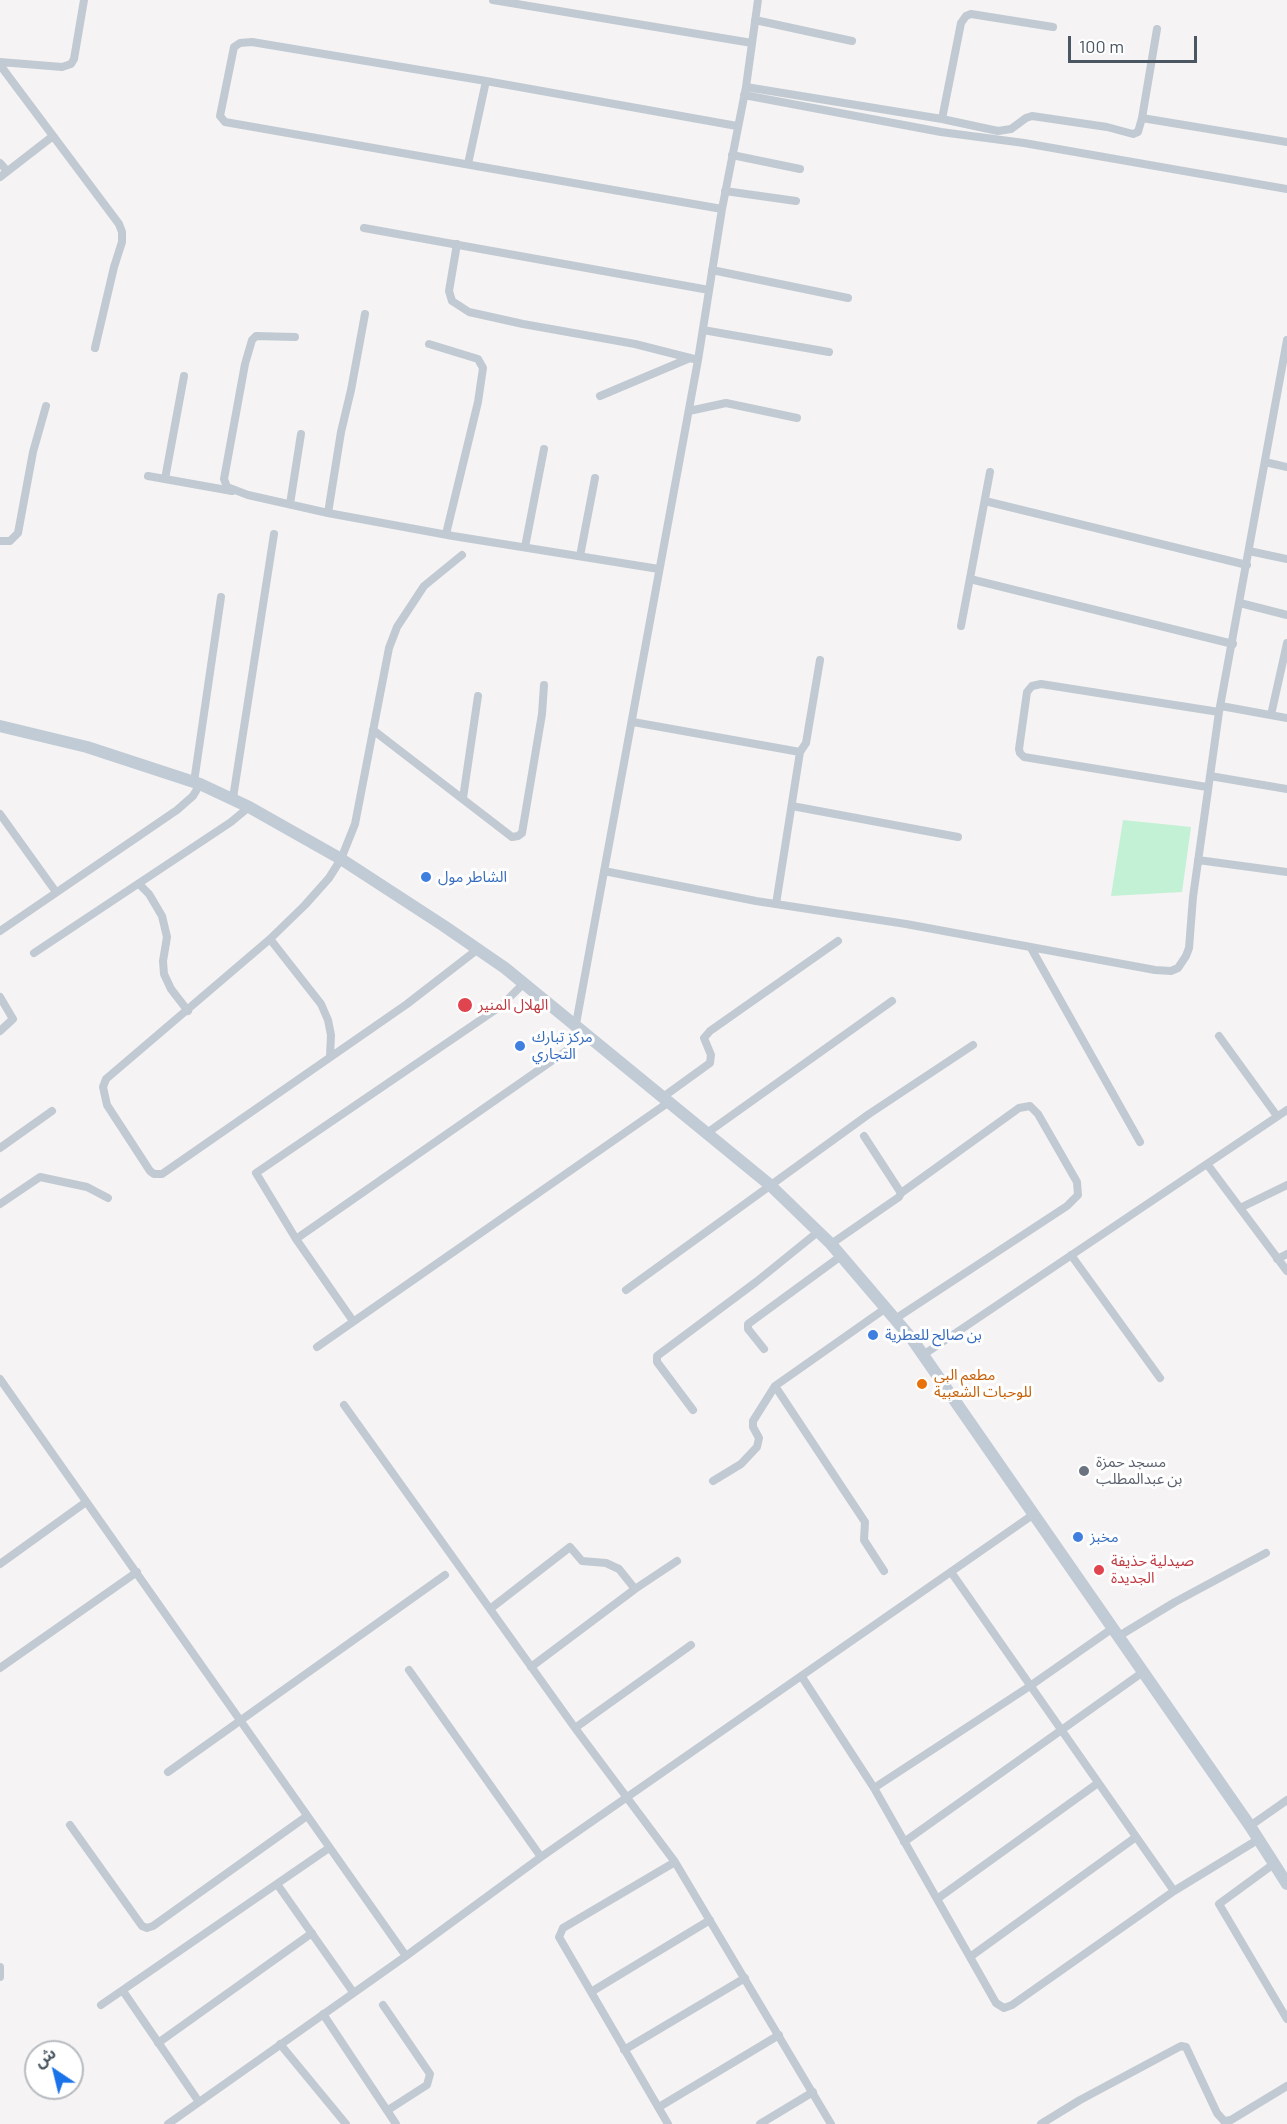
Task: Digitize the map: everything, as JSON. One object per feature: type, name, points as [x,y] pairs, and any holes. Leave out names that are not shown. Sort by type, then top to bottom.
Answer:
[{"type":"main road","points":[[0,726],[87,747],[197,783],[233,798],[341,860],[478,949],[524,983],[770,1185],[831,1244],[923,1355],[1260,1839],[1287,1884]]},
{"type":"street","points":[[0,63],[62,67],[71,64],[74,59],[84,0]]},
{"type":"street","points":[[493,0],[752,44]]},
{"type":"street","points":[[576,1024],[689,411],[694,359],[703,330],[725,191],[745,91],[758,0]]},
{"type":"street","points":[[942,119],[961,23],[966,16],[970,14],[1053,27]]},
{"type":"street","points":[[756,20],[852,41]]},
{"type":"street","points":[[745,91],[942,119],[998,131],[1008,130],[1032,116],[1133,134],[1138,132],[1142,118],[1157,29]]},
{"type":"street","points":[[722,209],[225,122],[220,116],[234,47],[240,43],[252,42],[737,126]]},
{"type":"street","points":[[0,63],[119,224],[122,232],[122,242],[95,348]]},
{"type":"street","points":[[468,164],[486,81]]},
{"type":"street","points":[[745,91],[941,132],[1024,143],[1287,189]]},
{"type":"street","points":[[1142,118],[1287,142]]},
{"type":"street","points":[[0,163],[4,174],[53,136]]},
{"type":"street","points":[[732,155],[800,169]]},
{"type":"street","points":[[725,191],[796,201]]},
{"type":"street","points":[[364,228],[709,290]]},
{"type":"street","points":[[457,244],[449,291],[452,301],[469,312],[635,344],[694,359]]},
{"type":"street","points":[[712,270],[848,298]]},
{"type":"street","points":[[328,513],[341,432],[365,314]]},
{"type":"street","points":[[703,330],[829,352]]},
{"type":"street","points":[[235,491],[227,487],[224,479],[248,349],[256,336],[295,337]]},
{"type":"street","points":[[604,871],[777,904],[906,924],[1155,970],[1171,971],[1178,968],[1189,948],[1207,787],[1287,340]]},
{"type":"street","points":[[429,344],[478,359],[483,368],[478,402],[446,534]]},
{"type":"street","points":[[600,396],[694,359]]},
{"type":"street","points":[[165,479],[184,376]]},
{"type":"street","points":[[689,411],[726,403],[796,418]]},
{"type":"street","points":[[0,541],[10,541],[18,533],[33,452],[46,406]]},
{"type":"street","points":[[290,504],[301,434]]},
{"type":"street","points":[[525,547],[544,449]]},
{"type":"street","points":[[1265,462],[1287,467]]},
{"type":"street","points":[[961,626],[990,472]]},
{"type":"street","points":[[148,476],[235,491],[328,513],[659,569]]},
{"type":"street","points":[[580,556],[595,478]]},
{"type":"street","points":[[985,501],[1247,565]]},
{"type":"street","points":[[233,798],[274,534]]},
{"type":"street","points":[[1250,551],[1287,559]]},
{"type":"street","points":[[462,555],[424,586],[398,627],[390,648],[355,824],[341,860],[329,878],[305,905],[270,939],[106,1079],[103,1087],[104,1098],[110,1113],[154,1174],[158,1175],[170,1170],[407,1004],[478,949]]},
{"type":"street","points":[[970,579],[1233,644]]},
{"type":"street","points":[[0,931],[177,810],[193,796],[197,783],[221,597]]},
{"type":"street","points":[[1240,603],[1287,615]]},
{"type":"street","points":[[1272,715],[1287,643]]},
{"type":"street","points":[[777,904],[800,752],[806,743],[820,660]]},
{"type":"street","points":[[1207,787],[1024,757],[1019,749],[1027,692],[1032,686],[1041,684],[1287,718]]},
{"type":"street","points":[[374,730],[513,837],[520,835],[542,714],[544,685]]},
{"type":"street","points":[[463,798],[478,696]]},
{"type":"street","points":[[633,722],[800,752]]},
{"type":"street","points":[[1210,776],[1287,789]]},
{"type":"street","points":[[792,806],[958,837]]},
{"type":"street","points":[[34,953],[231,822],[249,807]]},
{"type":"street","points":[[0,814],[56,892]]},
{"type":"street","points":[[1198,860],[1287,872]]},
{"type":"street","points":[[139,884],[156,903],[164,921],[167,937],[163,968],[171,989],[188,1011]]},
{"type":"street","points":[[270,939],[321,1004],[331,1035],[330,1056]]},
{"type":"street","points":[[317,1347],[666,1100],[710,1063],[712,1057],[705,1040],[706,1034],[838,941]]},
{"type":"street","points":[[1031,948],[1140,1142]]},
{"type":"street","points":[[354,1321],[296,1239],[256,1173],[501,1006],[524,983]]},
{"type":"street","points":[[0,997],[13,1019],[0,1031]]},
{"type":"street","points":[[707,1133],[892,1001]]},
{"type":"street","points":[[296,1239],[589,1035]]},
{"type":"street","points":[[1218,1036],[1278,1116]]},
{"type":"street","points":[[626,1290],[869,1114],[973,1045]]},
{"type":"street","points":[[831,1244],[1019,1108],[1030,1106],[1038,1114],[1077,1182],[1078,1195],[1067,1206],[895,1319]]},
{"type":"street","points":[[923,1355],[1287,1110]]},
{"type":"street","points":[[0,1148],[52,1111]]},
{"type":"street","points":[[864,1136],[901,1193]]},
{"type":"street","points":[[1207,1164],[1287,1271]]},
{"type":"street","points":[[0,1203],[40,1177],[87,1187],[108,1198]]},
{"type":"street","points":[[1240,1208],[1287,1185]]},
{"type":"street","points":[[693,1410],[657,1362],[657,1356],[756,1282],[819,1231]]},
{"type":"street","points":[[1277,1258],[1287,1254]]},
{"type":"street","points":[[1071,1255],[1160,1378]]},
{"type":"street","points":[[765,1349],[748,1329],[748,1324],[841,1256]]},
{"type":"street","points":[[713,1481],[741,1464],[757,1447],[759,1438],[753,1427],[753,1421],[775,1386],[886,1308]]},
{"type":"street","points":[[0,1379],[406,1956]]},
{"type":"street","points":[[775,1386],[865,1522],[864,1540],[884,1571]]},
{"type":"street","points":[[344,1405],[575,1728],[675,1862],[831,2124]]},
{"type":"street","points":[[0,1564],[86,1502]]},
{"type":"street","points":[[168,2124],[406,1956],[541,1857],[1034,1514]]},
{"type":"street","points":[[490,1609],[570,1547],[582,1560],[606,1563],[619,1569],[635,1589]]},
{"type":"street","points":[[874,1788],[1116,1632],[1266,1552]]},
{"type":"street","points":[[531,1667],[635,1589],[677,1561]]},
{"type":"street","points":[[0,1668],[137,1572]]},
{"type":"street","points":[[951,1572],[1174,1891]]},
{"type":"street","points":[[168,1772],[446,1575]]},
{"type":"street","points":[[575,1728],[691,1645]]},
{"type":"street","points":[[410,1670],[541,1857]]},
{"type":"street","points":[[904,1842],[1062,1732],[1143,1672]]},
{"type":"street","points":[[802,1677],[874,1788],[996,2003],[1004,2008],[1012,2005],[1174,1891],[1260,1839]]},
{"type":"street","points":[[937,1899],[1098,1783]]},
{"type":"street","points":[[1250,1826],[1287,1800]]},
{"type":"street","points":[[70,1825],[142,1926],[147,1928],[307,1816]]},
{"type":"street","points":[[970,1957],[1136,1837]]},
{"type":"street","points":[[101,2005],[329,1848]]},
{"type":"street","points":[[668,2124],[560,1941],[560,1932],[563,1928],[675,1862]]},
{"type":"street","points":[[1275,1863],[1219,1904],[1287,2019]]},
{"type":"street","points":[[277,1884],[353,1992]]},
{"type":"street","points":[[591,1992],[710,1920]]},
{"type":"street","points":[[158,2043],[312,1933]]},
{"type":"street","points":[[0,1966],[0,1977]]},
{"type":"street","points":[[624,2050],[744,1978]]},
{"type":"street","points":[[123,1991],[199,2102]]},
{"type":"street","points":[[383,2005],[429,2074],[427,2085],[387,2110]]},
{"type":"street","points":[[322,2014],[396,2124]]},
{"type":"street","points":[[659,2107],[779,2035]]},
{"type":"street","points":[[280,2044],[346,2124]]},
{"type":"street","points":[[1041,2124],[1080,2100],[1181,2046],[1186,2047],[1217,2113],[1224,2121],[1231,2120],[1287,2086]]},
{"type":"street","points":[[760,2124],[813,2092]]},
{"type":"green space","points":[[1123,820],[1191,827],[1182,892],[1111,896]]},
{"type":"place","name":"الشاطر مول","points":[[426,877]]},
{"type":"place","name":"الهلال المنير","points":[[465,1005]]},
{"type":"place","name":"مركز تبارك التجاري","points":[[520,1046]]},
{"type":"place","name":"بن صالح للعطرية","points":[[873,1335]]},
{"type":"place","name":"مطعم البي للوحبات الشعبية","points":[[922,1384]]},
{"type":"place","name":"مسجد حمزة بن عبدالمطلب","points":[[1084,1471]]},
{"type":"place","name":"مخبز","points":[[1078,1537]]},
{"type":"place","name":"صيدلية حذيفة الجديدة","points":[[1099,1570]]}]
